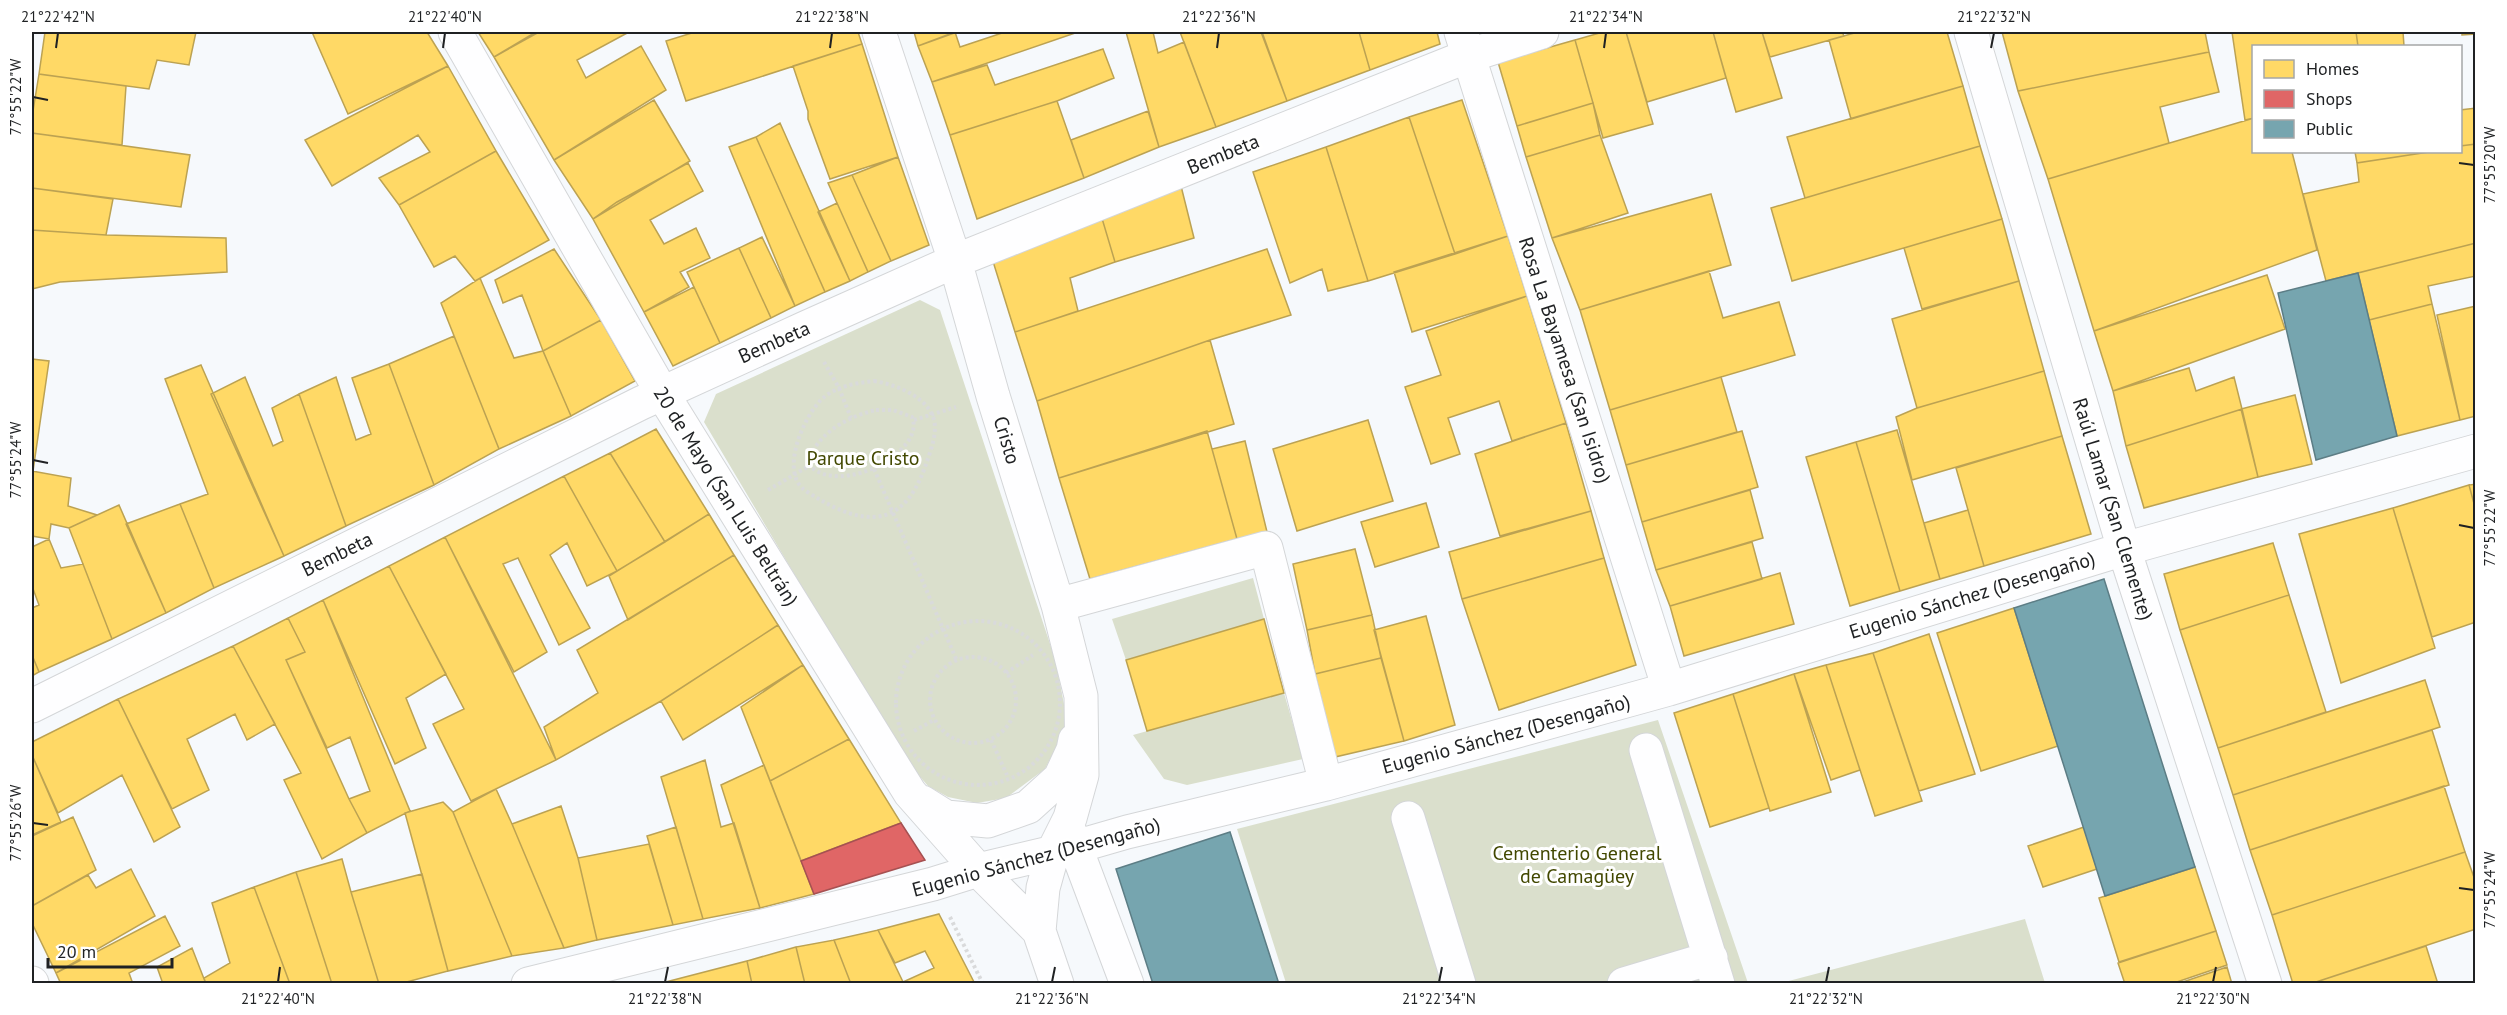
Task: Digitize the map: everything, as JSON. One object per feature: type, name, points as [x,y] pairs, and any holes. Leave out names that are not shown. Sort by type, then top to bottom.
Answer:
[{"type":"street","name":"20 de Mayo (San Luis Beltrán)","points":[[455,32],[662,393],[910,793],[978,870],[1039,931]]},
{"type":"street","name":"Cristo","points":[[879,32],[955,261],[993,396],[1058,605],[1081,696],[1082,775],[1065,842]]},
{"type":"street","name":"Bembeta","points":[[32,706],[662,393],[955,261],[1464,44],[1542,32]]},
{"type":"street","name":"Raúl Lamar (San Clemente)","points":[[1971,32],[2124,549],[2265,984]]},
{"type":"street","name":"Rosa La Bayamesa (San Isidro)","points":[[1464,44],[1669,689]]},
{"type":"street","name":"Eugenio Sánchez (Desengaño)","points":[[528,984],[933,884],[1065,842],[1127,832],[1326,784],[1669,689],[2124,549],[2475,451]]},
{"type":"street","points":[[1058,605],[1266,548],[1326,784]]},
{"type":"street","points":[[910,793],[946,817],[988,821],[1028,807],[1060,778],[1073,750],[1081,696]]},
{"type":"street","points":[[1624,984],[1714,971],[1646,750]]},
{"type":"street","points":[[1408,818],[1459,984]]},
{"type":"street","name":"20 de Mayo (San Luis Beltrán)","points":[[1057,984],[1039,931],[1043,888],[1065,842]]},
{"type":"street","points":[[1065,842],[1127,984]]},
{"type":"path","points":[[805,328],[839,388],[851,418]]},
{"type":"path","points":[[874,381],[887,383],[906,391],[926,405],[933,418],[933,441],[921,477],[906,504],[892,512],[874,517],[848,513],[802,489],[795,473],[794,458],[797,441],[803,427],[823,398],[839,388],[874,381]]},
{"type":"path","points":[[876,410],[893,410],[905,413],[915,423],[906,444],[894,456],[874,469],[856,475],[838,477],[821,473],[809,465],[807,463],[809,456],[829,430],[851,418],[876,410]]},
{"type":"path","points":[[734,510],[809,465]]},
{"type":"path","points":[[874,469],[957,661]]},
{"type":"path","points":[[969,620],[996,621],[1021,631],[1042,649],[1055,673],[1061,700],[1057,727],[1045,751],[1024,772],[999,783],[972,786],[946,779],[923,765],[903,737],[897,718],[896,691],[904,665],[920,643],[942,627],[969,620]]},
{"type":"path","points":[[1006,672],[1042,649]]},
{"type":"path","points":[[977,657],[991,660],[1006,672],[1016,694],[1016,708],[1011,722],[1002,733],[991,740],[977,744],[964,743],[951,738],[940,729],[934,720],[930,703],[932,688],[938,675],[948,664],[977,657]]},
{"type":"path","points":[[903,737],[934,720]]},
{"type":"path","points":[[991,740],[1009,779]]},
{"type":"path","points":[[933,884],[983,984]]},
{"type":"green space","name":"Parque Cristo","points":[[920,300],[940,310],[1055,659],[1068,724],[1045,769],[1006,798],[977,803],[948,797],[928,786],[903,757],[704,422],[716,394]]},
{"type":"green space","points":[[1253,578],[1264,619],[1126,660],[1112,619]]},
{"type":"green space","points":[[1284,693],[1303,759],[1187,785],[1164,779],[1133,735]]},
{"type":"green space","name":"Cementerio General de Camagüey","points":[[1658,720],[1748,983],[1286,983],[1237,829]]},
{"type":"green space","points":[[2025,919],[2045,983],[1781,983]]},
{"type":"building: Homes","points":[[45,32],[196,32],[189,65],[157,60],[149,89],[39,74]]},
{"type":"building: Homes","points":[[312,32],[427,32],[448,66],[348,114]]},
{"type":"building: Homes","points":[[478,32],[536,32],[494,57]]},
{"type":"building: Homes","points":[[539,32],[629,32],[577,60],[586,78],[641,46],[666,90],[554,160],[494,57]]},
{"type":"building: Homes","points":[[695,32],[858,32],[862,44],[686,101],[666,41]]},
{"type":"building: Homes","points":[[914,32],[957,32],[918,46]]},
{"type":"building: Homes","points":[[955,32],[960,47],[1005,32],[1078,32],[932,82],[918,46]]},
{"type":"building: Homes","points":[[1126,32],[1153,32],[1158,53],[1184,42],[1216,127],[1159,147]]},
{"type":"building: Homes","points":[[1180,32],[1261,32],[1287,101],[1216,127]]},
{"type":"building: Homes","points":[[1262,32],[1359,32],[1370,70],[1287,101]]},
{"type":"building: Homes","points":[[1359,32],[1437,32],[1440,44],[1370,70]]},
{"type":"building: Homes","points":[[1603,32],[1626,32],[1653,124],[1603,138],[1575,40]]},
{"type":"building: Homes","points":[[1626,32],[1713,32],[1726,78],[1647,102]]},
{"type":"building: Homes","points":[[1713,32],[1762,32],[1782,98],[1736,112]]},
{"type":"building: Homes","points":[[1762,32],[1842,32],[1844,36],[1770,57]]},
{"type":"building: Homes","points":[[1858,32],[1947,32],[1963,86],[1851,119],[1829,40]]},
{"type":"building: Homes","points":[[2002,32],[2205,32],[2209,52],[2018,91]]},
{"type":"building: Homes","points":[[2232,32],[2356,32],[2358,45],[2252,45],[2252,118],[2245,120]]},
{"type":"building: Homes","points":[[2356,32],[2403,32],[2404,45],[2358,45]]},
{"type":"building: Homes","points":[[2462,32],[2476,32],[2476,34],[2462,35]]},
{"type":"building: Homes","points":[[1575,40],[1593,103],[1517,126],[1498,62]]},
{"type":"building: Homes","points":[[862,44],[898,157],[830,179],[808,119],[808,111],[793,66]]},
{"type":"building: Homes","points":[[1103,49],[1114,78],[1057,101],[950,135],[932,82],[987,65],[995,85]]},
{"type":"building: Homes","points":[[2209,52],[2219,92],[2160,107],[2169,143],[2048,179],[2018,91]]},
{"type":"building: Homes","points":[[448,66],[496,151],[399,205],[379,178],[430,152],[418,135],[332,186],[305,140]]},
{"type":"building: Homes","points":[[39,74],[126,86],[122,145],[32,133],[32,117]]},
{"type":"building: Homes","points":[[1963,86],[1980,146],[1805,198],[1787,137]]},
{"type":"building: Homes","points":[[654,100],[690,161],[593,219],[554,160]]},
{"type":"building: Homes","points":[[1462,100],[1508,236],[1455,254],[1409,117]]},
{"type":"building: Homes","points":[[1057,101],[1084,178],[977,219],[950,135]]},
{"type":"building: Homes","points":[[1593,103],[1600,135],[1526,157],[1517,126]]},
{"type":"building: Homes","points":[[2476,108],[2476,144],[2462,146],[2462,110]]},
{"type":"building: Homes","points":[[1148,111],[1159,147],[1084,178],[1071,140]]},
{"type":"building: Homes","points":[[1409,117],[1455,254],[1368,281],[1326,147]]},
{"type":"building: Homes","points":[[2252,119],[2252,153],[2292,153],[2317,250],[2094,331],[2048,179]]},
{"type":"building: Homes","points":[[780,123],[850,281],[825,292],[756,137]]},
{"type":"building: Homes","points":[[32,133],[190,155],[181,207],[32,188]]},
{"type":"building: Homes","points":[[1600,135],[1628,213],[1552,238],[1526,157]]},
{"type":"building: Homes","points":[[756,137],[825,292],[795,306],[729,147]]},
{"type":"building: Homes","points":[[2476,144],[2476,243],[2326,281],[2303,194],[2359,182],[2357,163],[2422,153],[2462,153],[2462,146]]},
{"type":"building: Homes","points":[[1980,146],[2002,219],[1792,281],[1771,208]]},
{"type":"building: Homes","points":[[1326,147],[1368,281],[1328,291],[1322,269],[1290,283],[1253,172]]},
{"type":"building: Homes","points":[[496,151],[549,240],[475,281],[455,256],[434,267],[399,205]]},
{"type":"building: Homes","points":[[2355,153],[2422,153],[2357,163]]},
{"type":"building: Homes","points":[[898,157],[929,245],[891,261],[852,175]]},
{"type":"building: Homes","points":[[688,163],[703,191],[650,220],[664,244],[696,228],[710,258],[680,272],[689,287],[644,312],[593,219],[617,202]]},
{"type":"building: Homes","points":[[852,175],[891,261],[868,272],[828,183]]},
{"type":"building: Homes","points":[[1181,186],[1194,238],[1115,262],[1101,215]]},
{"type":"building: Homes","points":[[32,188],[113,199],[106,235],[32,230]]},
{"type":"building: Homes","points":[[1711,194],[1731,265],[1580,310],[1552,238]]},
{"type":"building: Homes","points":[[837,203],[868,272],[850,281],[818,212]]},
{"type":"building: Homes","points":[[1101,215],[1115,262],[1070,278],[1078,311],[1015,332],[991,255]]},
{"type":"building: Homes","points":[[2002,219],[2019,281],[1922,309],[1904,248]]},
{"type":"building: Homes","points":[[32,230],[106,235],[226,238],[227,272],[60,282],[32,289]]},
{"type":"building: Homes","points":[[1508,236],[1527,296],[1412,332],[1394,272]]},
{"type":"building: Homes","points":[[762,237],[795,306],[771,318],[739,248]]},
{"type":"building: Homes","points":[[2476,243],[2476,276],[2428,286],[2432,304],[2369,320],[2358,273]]},
{"type":"building: Homes","points":[[739,248],[771,318],[720,343],[687,272]]},
{"type":"building: Homes","points":[[554,249],[601,320],[543,351],[522,295],[503,303],[495,280]]},
{"type":"building: Homes","points":[[1267,249],[1291,315],[1210,340],[1037,401],[1015,332]]},
{"type":"building: Homes","points":[[1709,271],[1723,318],[1779,302],[1795,355],[1610,410],[1580,310]]},
{"type":"building: Homes","points":[[2267,275],[2285,329],[2113,391],[2094,331]]},
{"type":"building: Homes","points":[[480,278],[514,358],[543,351],[571,416],[499,449],[441,303]]},
{"type":"building: Homes","points":[[2019,281],[2044,371],[1917,408],[1892,319]]},
{"type":"building: Homes","points":[[694,287],[720,343],[673,366],[644,312]]},
{"type":"building: Homes","points":[[1527,296],[1566,423],[1512,441],[1499,401],[1448,418],[1460,454],[1431,464],[1405,387],[1441,375],[1426,331]]},
{"type":"building: Homes","points":[[2432,304],[2460,420],[2397,436],[2369,320]]},
{"type":"building: Homes","points":[[2476,306],[2476,416],[2460,420],[2437,315]]},
{"type":"building: Homes","points":[[601,320],[635,381],[571,416],[543,351]]},
{"type":"building: Homes","points":[[454,336],[499,449],[434,485],[389,364]]},
{"type":"building: Homes","points":[[1210,340],[1234,424],[1059,478],[1037,401]]},
{"type":"building: Homes","points":[[32,359],[49,361],[33,471],[32,471]]},
{"type":"building: Homes","points":[[389,364],[434,485],[346,526],[299,394],[336,377],[356,440],[371,434],[352,378]]},
{"type":"building: Homes","points":[[201,365],[284,556],[214,588],[180,504],[208,494],[165,379]]},
{"type":"building: Homes","points":[[2189,368],[2196,391],[2234,377],[2242,409],[2126,446],[2113,391]]},
{"type":"building: Homes","points":[[2044,371],[2062,436],[1912,480],[1896,417],[1917,408]]},
{"type":"building: Homes","points":[[245,377],[273,446],[283,441],[272,408],[299,394],[346,526],[284,556],[211,394]]},
{"type":"building: Homes","points":[[1721,377],[1737,432],[1626,465],[1610,410]]},
{"type":"building: Homes","points":[[2295,395],[2312,464],[2258,477],[2241,409]]},
{"type":"building: Homes","points":[[2242,409],[2258,477],[2144,508],[2126,446]]},
{"type":"building: Homes","points":[[1368,420],[1393,501],[1297,531],[1273,449]]},
{"type":"building: Homes","points":[[1566,423],[1591,511],[1500,536],[1475,454]]},
{"type":"building: Homes","points":[[656,429],[709,514],[665,542],[610,453]]},
{"type":"building: Homes","points":[[1897,430],[1940,579],[1900,591],[1856,442]]},
{"type":"building: Homes","points":[[1207,431],[1237,539],[1090,579],[1059,478]]},
{"type":"building: Homes","points":[[1742,431],[1758,487],[1642,522],[1626,465]]},
{"type":"building: Homes","points":[[2062,436],[2091,534],[1984,566],[1956,468]]},
{"type":"building: Homes","points":[[1245,441],[1267,532],[1237,539],[1212,449]]},
{"type":"building: Homes","points":[[1856,442],[1900,591],[1850,606],[1806,457]]},
{"type":"building: Homes","points":[[610,453],[665,542],[617,571],[564,476]]},
{"type":"building: Homes","points":[[32,471],[71,478],[68,506],[97,515],[69,528],[51,524],[49,539],[32,536]]},
{"type":"building: Homes","points":[[564,476],[617,571],[587,586],[567,543],[550,555],[590,628],[559,645],[518,558],[503,564],[547,652],[514,672],[445,537]]},
{"type":"building: Homes","points":[[2476,484],[2476,511],[2469,485]]},
{"type":"building: Homes","points":[[2469,485],[2476,511],[2476,622],[2432,637],[2393,508]]},
{"type":"building: Homes","points":[[1750,490],[1763,538],[1656,570],[1642,522]]},
{"type":"building: Homes","points":[[1426,503],[1439,547],[1375,567],[1361,522]]},
{"type":"building: Homes","points":[[180,504],[214,588],[166,613],[126,524]]},
{"type":"building: Homes","points":[[119,505],[166,613],[112,639],[69,528]]},
{"type":"building: Homes","points":[[2393,508],[2435,648],[2341,683],[2299,534]]},
{"type":"building: Homes","points":[[1968,510],[1984,566],[1940,579],[1924,523]]},
{"type":"building: Homes","points":[[1591,511],[1604,558],[1462,599],[1449,552]]},
{"type":"building: Homes","points":[[709,514],[734,555],[628,620],[609,576]]},
{"type":"building: Homes","points":[[445,537],[556,760],[471,801],[433,724],[464,709],[389,566]]},
{"type":"building: Homes","points":[[49,539],[61,568],[83,564],[112,639],[39,672],[32,655],[32,608],[39,605],[32,586],[32,547]]},
{"type":"building: Homes","points":[[1752,542],[1762,579],[1670,606],[1656,570]]},
{"type":"building: Homes","points":[[2273,543],[2289,595],[2180,630],[2164,574]]},
{"type":"building: Homes","points":[[1355,549],[1372,615],[1307,630],[1293,564]]},
{"type":"building: Homes","points":[[734,555],[778,625],[661,701],[556,760],[544,727],[598,693],[577,650]]},
{"type":"building: Homes","points":[[1604,558],[1636,665],[1499,710],[1462,599]]},
{"type":"building: Homes","points":[[389,566],[446,674],[406,698],[426,748],[395,764],[323,600]]},
{"type":"building: Homes","points":[[1780,573],[1794,624],[1684,656],[1670,606]]},
{"type":"building: Homes","points":[[2289,595],[2326,712],[2218,748],[2180,630]]},
{"type":"building: Homes","points":[[323,600],[410,811],[367,833],[349,799],[370,791],[350,737],[327,748],[286,660],[305,652],[288,618]]},
{"type":"building: Homes","points":[[2014,608],[2058,746],[1981,771],[1937,633]]},
{"type":"building: Homes","points":[[1372,615],[1381,658],[1315,674],[1307,630]]},
{"type":"building: Homes","points":[[1426,616],[1455,725],[1404,741],[1374,630]]},
{"type":"building: Homes","points":[[288,618],[305,652],[286,660],[349,799],[367,833],[322,859],[284,780],[301,773],[233,646]]},
{"type":"building: Homes","points":[[1264,619],[1284,693],[1147,731],[1126,660]]},
{"type":"building: Homes","points":[[778,625],[803,665],[683,740],[661,701]]},
{"type":"building: Homes","points":[[1929,634],[1975,774],[1919,791],[1873,653]]},
{"type":"building: Homes","points":[[233,646],[275,724],[247,740],[235,714],[187,739],[209,790],[172,809],[118,699]]},
{"type":"building: Homes","points":[[1873,653],[1922,801],[1875,816],[1826,665]]},
{"type":"building: Homes","points":[[32,655],[39,672],[32,676]]},
{"type":"building: Homes","points":[[1381,658],[1404,741],[1335,757],[1315,674]]},
{"type":"building: Homes","points":[[803,665],[849,739],[770,781],[741,707]]},
{"type":"building: Homes","points":[[1826,665],[1860,770],[1831,780],[1794,674]]},
{"type":"building: Homes","points":[[1794,674],[1831,792],[1770,811],[1733,694]]},
{"type":"building: Homes","points":[[2425,680],[2440,727],[2233,795],[2218,748]]},
{"type":"building: Homes","points":[[1733,694],[1769,808],[1710,827],[1674,713]]},
{"type":"building: Homes","points":[[118,699],[180,827],[154,842],[122,775],[58,813],[32,755],[32,742]]},
{"type":"building: Homes","points":[[2432,730],[2449,785],[2250,850],[2233,795]]},
{"type":"building: Homes","points":[[849,739],[901,823],[801,861],[770,781]]},
{"type":"building: Homes","points":[[32,755],[61,822],[32,835]]},
{"type":"building: Homes","points":[[705,760],[721,827],[734,823],[760,908],[703,919],[661,777]]},
{"type":"building: Homes","points":[[764,765],[814,894],[760,908],[721,785]]},
{"type":"building: Homes","points":[[2444,786],[2465,852],[2272,915],[2250,850]]},
{"type":"building: Homes","points":[[496,789],[564,948],[512,956],[453,812]]},
{"type":"building: Homes","points":[[443,802],[453,812],[512,956],[448,971],[405,813]]},
{"type":"building: Homes","points":[[561,806],[578,858],[597,940],[564,948],[512,824]]},
{"type":"building: Homes","points":[[73,817],[96,870],[32,906],[32,836]]},
{"type":"building: Homes","points":[[676,827],[703,919],[673,925],[647,836]]},
{"type":"building: Homes","points":[[2084,827],[2097,869],[2043,887],[2028,846]]},
{"type":"building: Homes","points":[[649,844],[673,925],[597,940],[578,858]]},
{"type":"building: Homes","points":[[2465,852],[2476,883],[2476,929],[2310,984],[2293,984],[2272,915]]},
{"type":"building: Homes","points":[[342,859],[379,984],[332,984],[296,872]]},
{"type":"building: Homes","points":[[2195,867],[2216,931],[2119,962],[2099,898]]},
{"type":"building: Homes","points":[[131,869],[155,916],[56,973],[32,923],[32,906],[88,875],[96,888]]},
{"type":"building: Homes","points":[[296,872],[332,984],[290,984],[254,887]]},
{"type":"building: Homes","points":[[422,874],[448,971],[399,984],[379,984],[351,892]]},
{"type":"building: Homes","points":[[254,887],[290,984],[206,984],[204,978],[230,963],[212,903]]},
{"type":"building: Homes","points":[[939,914],[975,984],[903,982],[934,968],[925,951],[895,963],[878,930]]},
{"type":"building: Homes","points":[[165,916],[180,946],[129,973],[133,984],[61,984],[56,973]]},
{"type":"building: Homes","points":[[878,930],[904,984],[851,984],[834,940]]},
{"type":"building: Homes","points":[[2216,931],[2227,965],[2171,984],[2125,984],[2118,963]]},
{"type":"building: Homes","points":[[834,940],[851,984],[805,984],[796,947]]},
{"type":"building: Homes","points":[[2426,946],[2438,984],[2310,984]]},
{"type":"building: Homes","points":[[796,947],[805,984],[752,984],[747,961]]},
{"type":"building: Homes","points":[[192,948],[206,984],[163,984],[157,967]]},
{"type":"building: Homes","points":[[747,961],[752,984],[658,984]]},
{"type":"building: Homes","points":[[2227,967],[2232,984],[2177,984]]},
{"type":"building: Shops","points":[[901,823],[925,860],[814,894],[801,861]]},
{"type":"building: Public","points":[[2358,273],[2397,436],[2316,460],[2278,293]]},
{"type":"building: Public","points":[[2104,579],[2195,867],[2105,896],[2014,608]]},
{"type":"building: Public","points":[[1230,832],[1279,984],[1153,984],[1116,869]]}]
